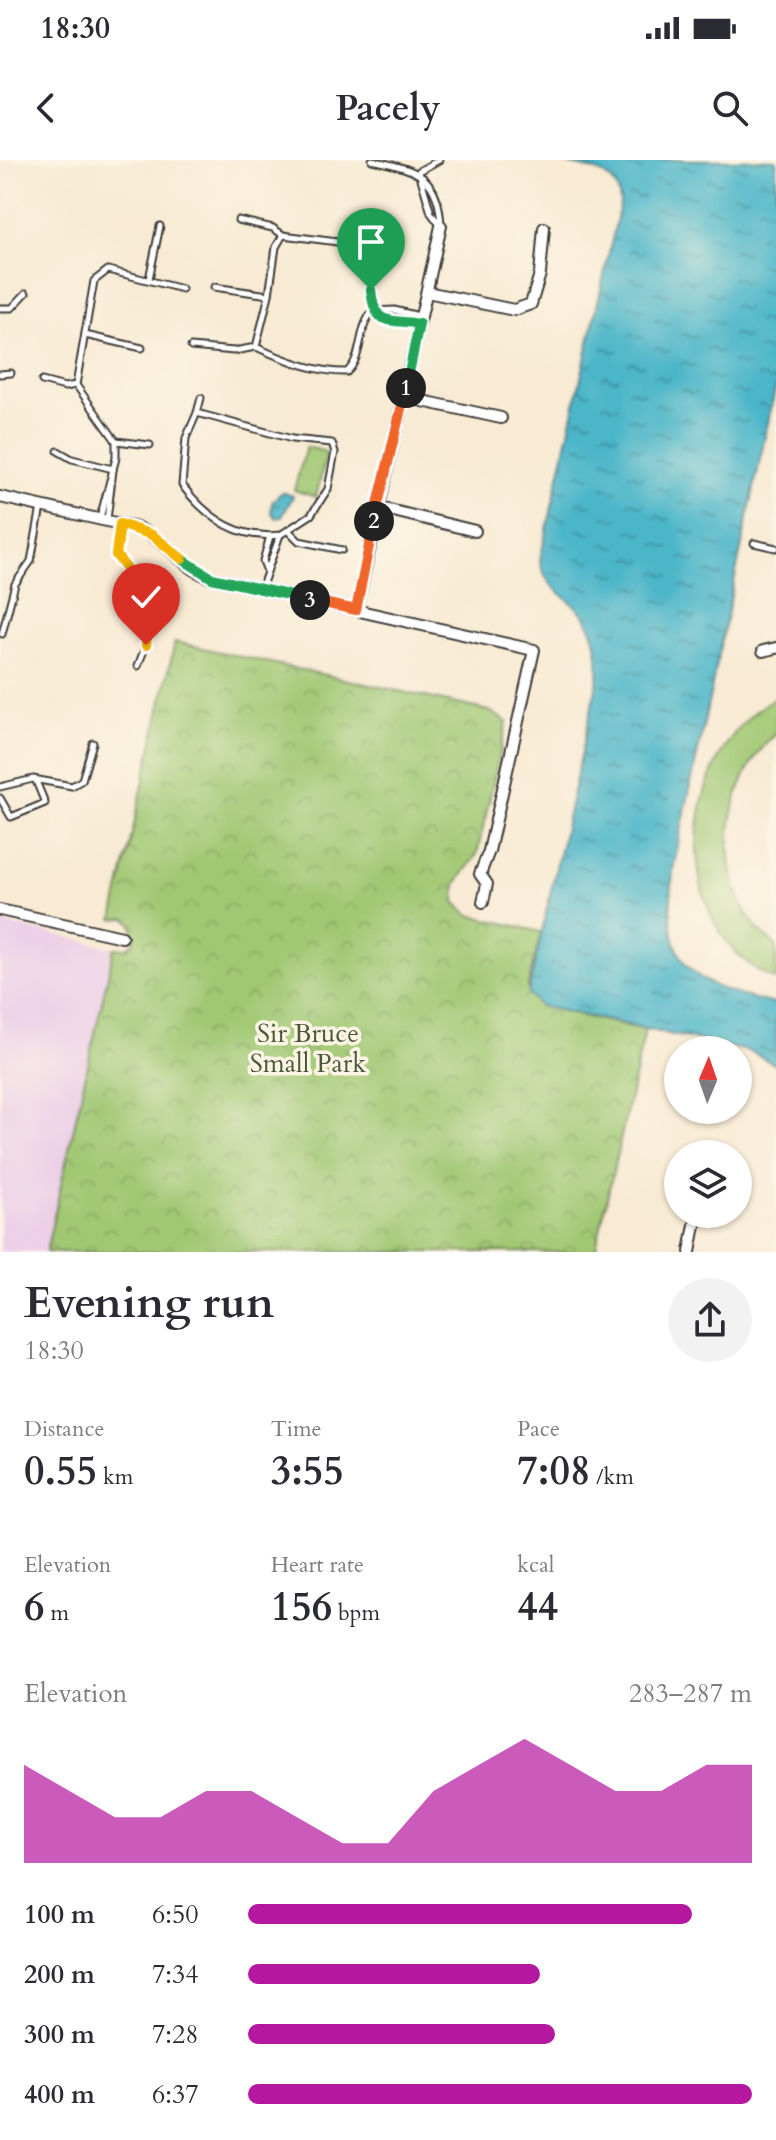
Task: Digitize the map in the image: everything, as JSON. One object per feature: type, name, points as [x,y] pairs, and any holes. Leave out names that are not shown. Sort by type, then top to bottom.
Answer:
[{"type":"street","points":[[356,610],[441,226]]},
{"type":"street","points":[[427,292],[514,310],[531,304],[540,274],[544,228]]},
{"type":"street","points":[[404,397],[501,418]]},
{"type":"street","points":[[0,497],[120,524],[152,535],[204,575],[534,650],[489,851],[480,874],[487,884],[483,902]]},
{"type":"street","points":[[377,507],[475,531]]},
{"type":"street","points":[[763,651],[776,648]]},
{"type":"street","points":[[0,910],[122,937]]},
{"type":"street","points":[[690,1252],[694,1228]]},
{"type":"lane","points":[[372,160],[419,171],[439,160]]},
{"type":"lane","points":[[419,171],[431,213],[441,226]]},
{"type":"lane","points":[[191,347],[234,351],[256,347],[335,372],[347,372],[355,364],[366,319],[373,311],[372,251],[361,245],[283,235],[273,228],[238,220]]},
{"type":"lane","points":[[149,279],[160,226]]},
{"type":"lane","points":[[256,347],[269,295],[276,247],[283,235]]},
{"type":"lane","points":[[103,520],[116,441],[76,385],[97,275],[108,270],[182,289]]},
{"type":"lane","points":[[214,287],[269,295]]},
{"type":"lane","points":[[0,308],[12,308],[26,293]]},
{"type":"lane","points":[[373,311],[394,310],[420,320]]},
{"type":"lane","points":[[373,311],[387,320],[420,320]]},
{"type":"lane","points":[[85,335],[142,348]]},
{"type":"lane","points":[[0,374],[11,373]]},
{"type":"lane","points":[[42,381],[65,387],[76,385]]},
{"type":"lane","points":[[197,413],[292,439],[332,443],[335,452],[328,489],[311,515],[290,532],[270,536],[222,525],[200,509],[182,485],[186,438],[201,398]]},
{"type":"lane","points":[[116,441],[150,445]]},
{"type":"lane","points":[[58,451],[72,459],[113,469]]},
{"type":"lane","points":[[2,634],[15,584],[31,561],[41,506]]},
{"type":"lane","points":[[120,524],[116,555],[150,599],[146,645],[138,666]]},
{"type":"lane","points":[[290,532],[299,541],[342,550]]},
{"type":"lane","points":[[261,589],[280,535]]},
{"type":"lane","points":[[267,572],[263,561],[270,536]]},
{"type":"lane","points":[[754,543],[776,548]]},
{"type":"lane","points":[[0,787],[36,780],[72,786],[82,780],[93,743]]},
{"type":"lane","points":[[0,798],[11,817],[45,803],[36,780]]},
{"type":"shaded area","points":[[0,922],[114,948],[46,1252],[0,1252]]},
{"type":"green space","points":[[306,447],[327,452],[316,497],[294,490]]},
{"type":"green space","name":"Sir Bruce Small Park","points":[[175,642],[489,711],[507,722],[477,854],[456,884],[455,902],[469,915],[541,932],[527,988],[540,1006],[645,1030],[595,1252],[46,1252],[114,948],[127,948],[134,941],[132,924],[126,918],[113,919]]},
{"type":"green space","points":[[776,697],[776,734],[757,755],[742,781],[733,810],[730,841],[732,871],[740,900],[755,925],[776,945],[776,980],[740,956],[715,923],[701,883],[697,841],[703,798],[719,758],[743,723]]},
{"type":"water","points":[[550,160],[776,160],[776,385],[674,864],[671,897],[676,946],[685,963],[718,987],[776,1004],[776,1065],[752,1052],[752,1036],[678,1036],[540,1006],[528,994],[598,679],[597,648],[592,629],[581,612],[548,580],[540,560],[620,204],[613,182],[605,175]]},
{"type":"water","points":[[282,492],[293,496],[282,517],[276,518],[271,512],[272,502]]},
{"type":"route","points":[[146,645],[150,599],[116,555],[120,524],[152,535],[190,567],[212,578],[356,610],[419,324],[380,318],[373,311],[371,290]]}]
